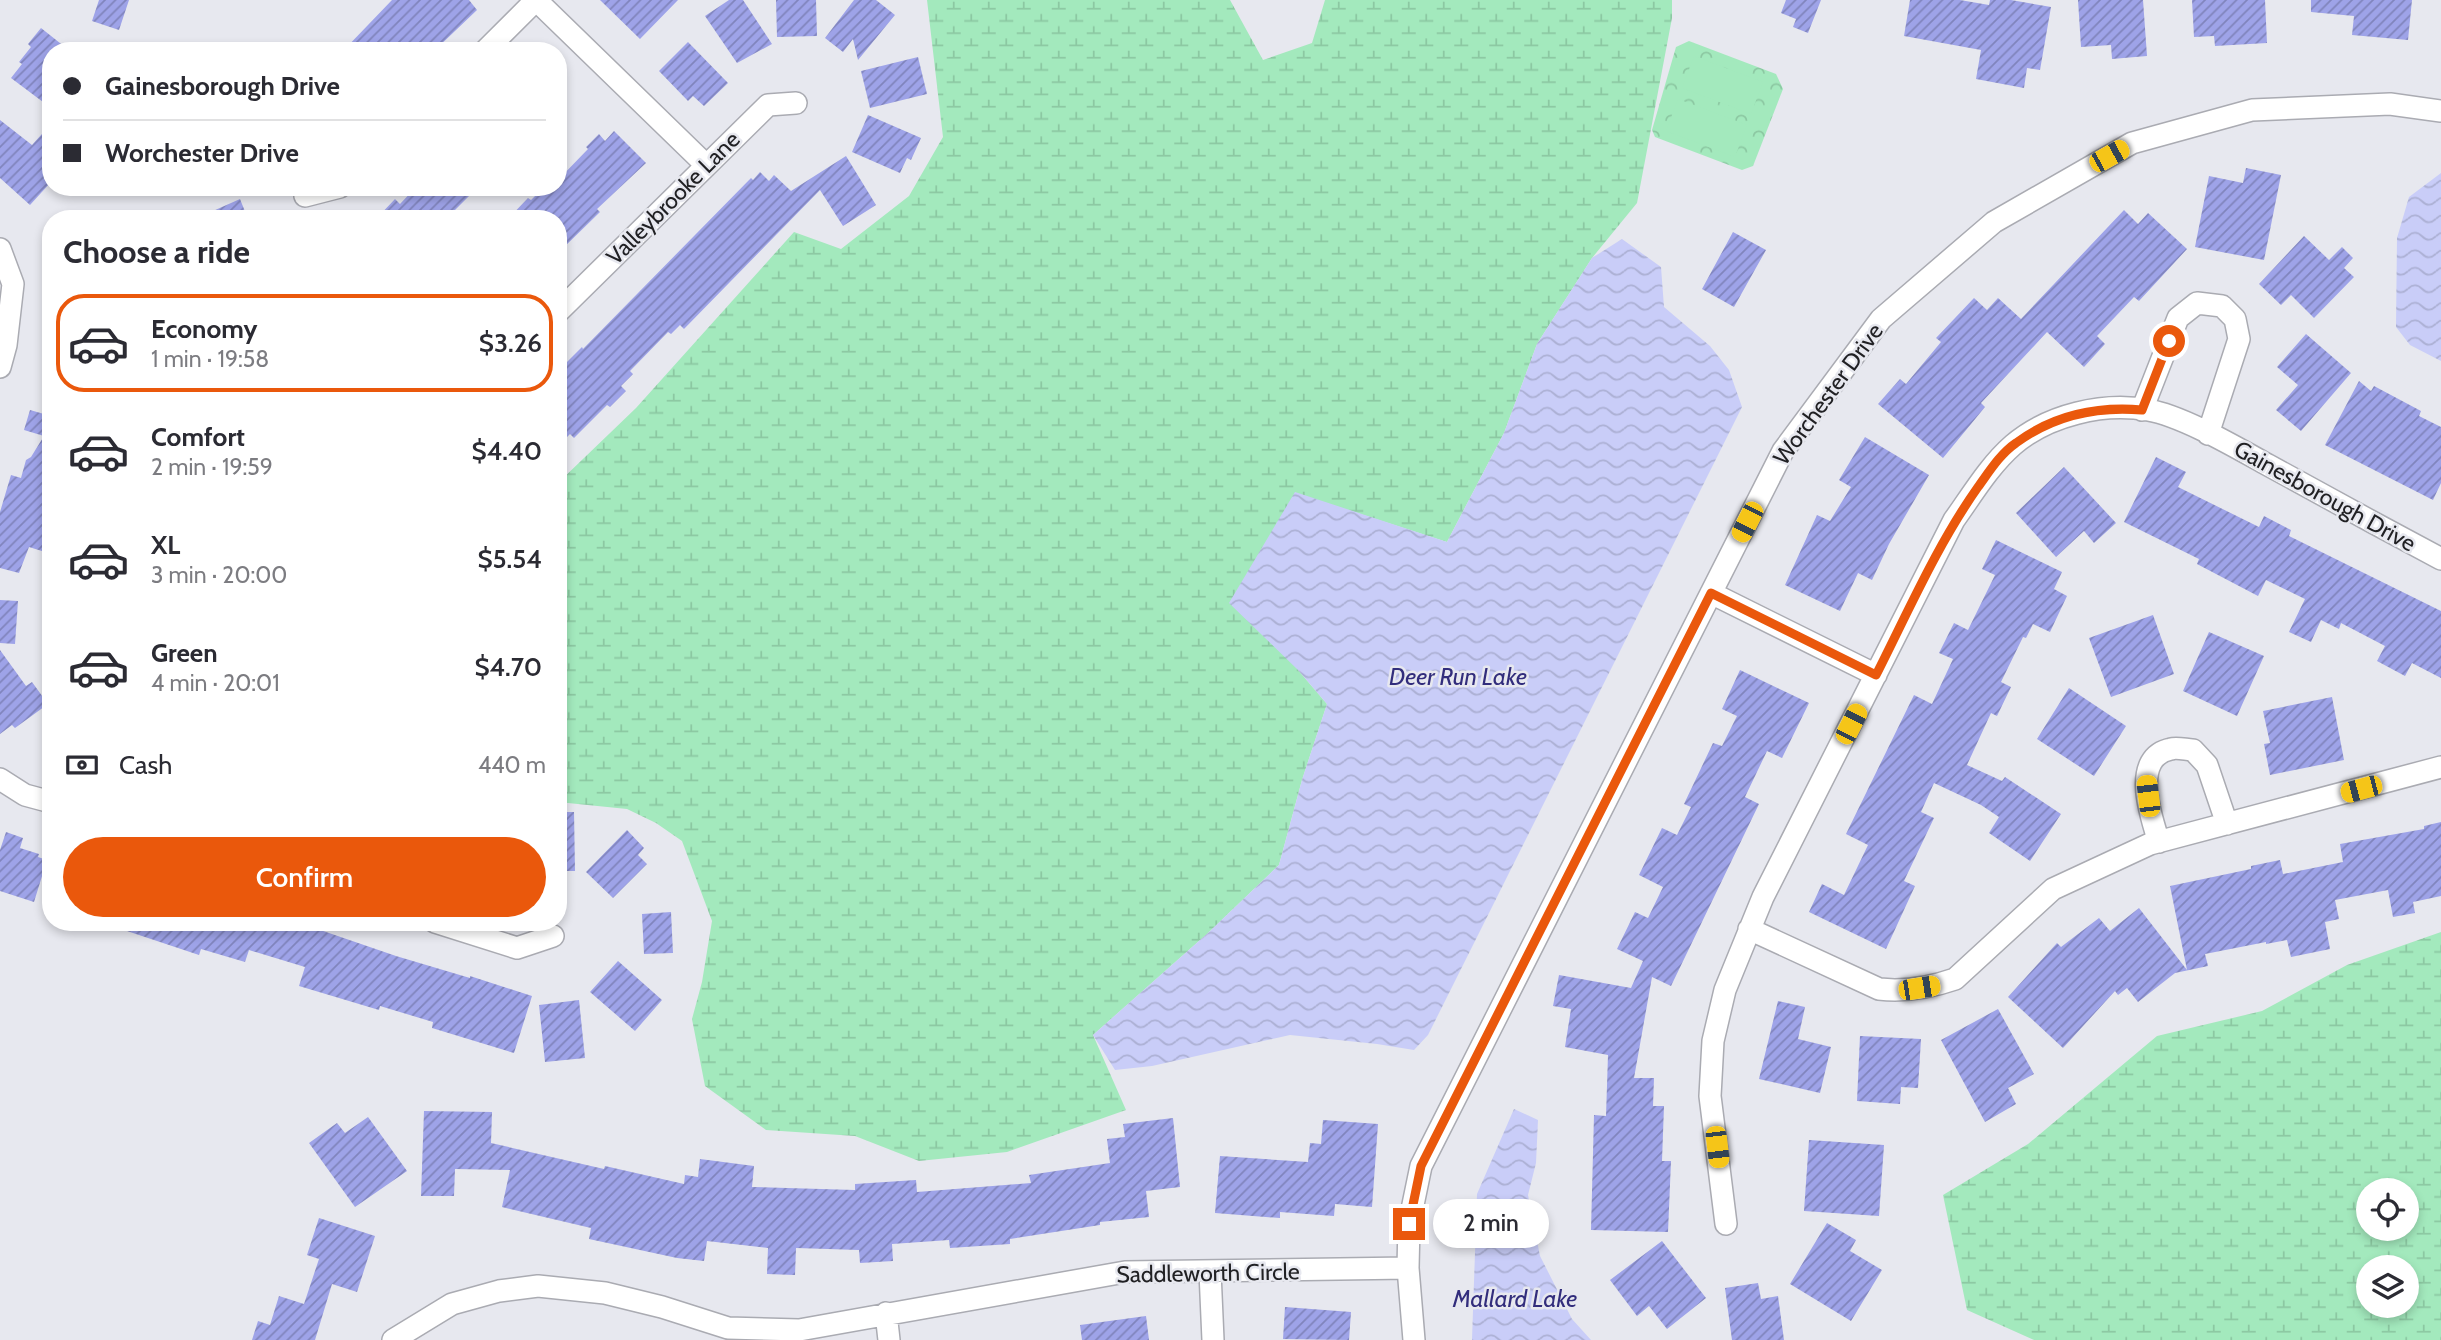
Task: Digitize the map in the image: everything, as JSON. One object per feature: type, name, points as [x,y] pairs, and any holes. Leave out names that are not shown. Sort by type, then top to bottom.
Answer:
[{"type":"street","points":[[494,42],[536,0],[706,166]]},
{"type":"street","name":"Valleybrooke Lane","points":[[567,304],[768,105],[796,103]]},
{"type":"street","name":"Worchester Drive","points":[[1415,1340],[1408,1268],[1409,1224],[1421,1166],[1783,451],[1881,319],[1994,222],[2132,143],[2252,110],[2390,104],[2441,111]]},
{"type":"street","points":[[0,249],[13,284],[6,345],[0,367]]},
{"type":"street","name":"Gainesborough Drive","points":[[2142,410],[2178,318],[2197,303],[2222,306],[2235,319],[2239,339],[2208,434]]},
{"type":"street","name":"Gainesborough Drive","points":[[1726,1224],[1710,1096],[1713,1041],[1725,990],[1763,897],[1954,520],[1992,466],[2014,444],[2045,425],[2079,413],[2112,408],[2142,410],[2208,434],[2441,559]]},
{"type":"street","points":[[1711,593],[1876,675]]},
{"type":"street","points":[[2159,842],[2150,813],[2145,779],[2154,759],[2171,749],[2193,750],[2207,765],[2227,824]]},
{"type":"street","points":[[1749,929],[1879,989],[1902,991],[1936,986],[1955,979],[2053,888],[2159,842],[2441,768]]},
{"type":"street","points":[[0,779],[25,795],[42,800]]},
{"type":"street","points":[[463,931],[517,948],[553,936]]},
{"type":"street","name":"Saddleworth Circle","points":[[393,1340],[452,1304],[499,1291],[538,1286],[605,1293],[662,1307],[728,1328],[799,1331],[886,1313],[1125,1272],[1408,1268]]},
{"type":"street","points":[[1210,1272],[1213,1340]]},
{"type":"street","points":[[886,1313],[889,1340]]},
{"type":"green space","points":[[927,0],[1230,0],[1263,60],[1312,43],[1325,0],[1672,0],[1672,18],[1637,203],[1592,258],[1537,344],[1504,433],[1447,542],[1295,493],[1298,670],[1327,704],[1302,780],[1279,865],[1208,933],[1093,1035],[1126,1110],[1007,1152],[919,1161],[855,1136],[766,1130],[705,1086],[692,1019],[702,982],[712,921],[682,841],[656,823],[627,809],[567,803],[567,474],[636,408],[794,232],[841,249],[909,196],[943,137]]},
{"type":"green space","points":[[1689,41],[1776,74],[1783,89],[1753,166],[1742,170],[1655,137],[1652,130],[1676,47]]},
{"type":"green space","points":[[1694,56],[1763,82],[1751,114],[1682,88]]},
{"type":"green space","points":[[1678,99],[1747,125],[1735,157],[1666,131]]},
{"type":"green space","points":[[2441,932],[2441,1340],[2034,1340],[1967,1310],[1943,1195],[2028,1144],[2157,1036],[2262,1011],[2347,965]]},
{"type":"water","points":[[2441,173],[2441,361],[2410,345],[2396,327],[2397,238],[2409,197]]},
{"type":"water","name":"Deer Run Lake","points":[[1622,239],[1661,267],[1664,307],[1710,346],[1729,370],[1742,407],[1428,1035],[1414,1050],[1290,1035],[1152,1066],[1115,1070],[1093,1035],[1208,933],[1279,865],[1302,780],[1327,704],[1298,670],[1229,603],[1295,492],[1447,542],[1504,433],[1537,344],[1592,258]]},
{"type":"water","name":"Mallard Lake","points":[[1514,1109],[1538,1120],[1536,1163],[1528,1195],[1540,1256],[1572,1319],[1591,1340],[1472,1340],[1477,1194]]},
{"type":"building","points":[[99,0],[129,0],[119,30],[92,21]]},
{"type":"building","points":[[392,0],[469,0],[477,10],[443,42],[352,42]]},
{"type":"building","points":[[600,0],[678,0],[640,39]]},
{"type":"building","points":[[729,0],[743,0],[772,44],[737,63],[705,16]]},
{"type":"building","points":[[776,0],[816,0],[817,36],[777,37]]},
{"type":"building","points":[[854,0],[876,0],[895,15],[858,60],[853,39],[843,52],[825,38]]},
{"type":"building","points":[[1786,0],[1821,0],[1808,33],[1793,27],[1796,19],[1781,13]]},
{"type":"building","points":[[1910,0],[1960,0],[1989,5],[1990,0],[2011,0],[2051,7],[2040,70],[2027,68],[2024,88],[1976,79],[1981,50],[1904,36]]},
{"type":"building","points":[[2078,0],[2143,0],[2147,56],[2112,59],[2111,45],[2081,47]]},
{"type":"building","points":[[2192,0],[2265,0],[2267,43],[2215,46],[2214,36],[2194,37]]},
{"type":"building","points":[[2311,0],[2412,0],[2408,40],[2352,35],[2354,16],[2311,12]]},
{"type":"building","points":[[41,28],[59,42],[42,42],[42,101],[11,78],[31,47],[28,44]]},
{"type":"building","points":[[688,42],[728,83],[704,106],[693,96],[688,101],[659,71]]},
{"type":"building","points":[[918,57],[927,94],[870,108],[861,71]]},
{"type":"building","points":[[868,115],[921,138],[911,160],[907,158],[900,173],[852,152]]},
{"type":"building","points":[[0,120],[32,145],[42,134],[42,192],[30,205],[0,178]]},
{"type":"building","points":[[614,131],[646,163],[597,209],[600,212],[567,244],[567,210],[517,210],[528,198],[531,200],[535,196],[567,196],[567,171],[599,134],[605,141]]},
{"type":"building","points":[[846,156],[876,205],[843,226],[820,190],[684,329],[680,325],[671,334],[668,332],[630,371],[633,374],[621,386],[626,391],[610,407],[607,405],[574,438],[570,434],[567,437],[567,362],[582,347],[583,349],[751,178],[753,180],[760,172],[769,181],[774,175],[791,191]]},
{"type":"building","points":[[2246,168],[2281,175],[2264,260],[2195,247],[2209,176],[2243,183]]},
{"type":"building","points":[[408,196],[469,196],[455,210],[385,210],[395,199],[400,204]]},
{"type":"building","points":[[240,199],[244,210],[215,210]]},
{"type":"building","points":[[2124,210],[2138,224],[2148,213],[2187,249],[2139,301],[2134,297],[2097,336],[2105,344],[2084,367],[2047,332],[1981,403],[1985,407],[1943,458],[1878,404],[1900,379],[1906,384],[1941,342],[1936,338],[1974,298],[1987,310],[1998,298],[2021,319]]},
{"type":"building","points":[[1733,232],[1766,250],[1734,307],[1702,289]]},
{"type":"building","points":[[2304,236],[2329,260],[2342,247],[2353,258],[2344,268],[2354,277],[2314,318],[2291,295],[2281,305],[2259,284]]},
{"type":"building","points":[[2306,334],[2351,373],[2301,431],[2276,410],[2298,385],[2277,367]]},
{"type":"building","points":[[2359,381],[2371,391],[2374,386],[2421,411],[2419,416],[2441,427],[2441,483],[2433,500],[2325,445]]},
{"type":"building","points":[[30,410],[42,413],[42,435],[24,430]]},
{"type":"building","points":[[1865,437],[1929,475],[1889,544],[1872,580],[1858,573],[1840,611],[1785,585],[1817,515],[1830,521],[1851,487],[1839,480]]},
{"type":"building","points":[[42,439],[42,551],[29,547],[19,573],[0,568],[0,512],[11,475],[21,478],[26,460],[31,457]]},
{"type":"building","points":[[2156,457],[2186,472],[2178,487],[2259,527],[2264,516],[2291,530],[2289,536],[2441,611],[2441,678],[2412,663],[2405,676],[2377,661],[2385,646],[2341,623],[2339,629],[2321,620],[2311,642],[2289,632],[2305,599],[2266,580],[2258,596],[2197,564],[2199,559],[2124,522]]},
{"type":"building","points":[[2064,467],[2116,523],[2094,543],[2084,531],[2056,557],[2016,513]]},
{"type":"building","points":[[1996,540],[2062,572],[2054,589],[2067,596],[2050,632],[2033,624],[2026,638],[2023,637],[2001,682],[2011,687],[1997,716],[1991,713],[1967,765],[2002,781],[2005,777],[2061,814],[2030,861],[1989,833],[1999,817],[1981,805],[1934,783],[1921,812],[1934,818],[1904,881],[1915,886],[1886,949],[1809,912],[1822,884],[1844,895],[1868,845],[1846,834],[1914,695],[1932,704],[1953,659],[1939,653],[1954,623],[1968,630],[1995,575],[1982,569]]},
{"type":"building","points":[[0,600],[18,601],[15,644],[0,643]]},
{"type":"building","points":[[2153,615],[2174,674],[2111,697],[2089,638]]},
{"type":"building","points":[[2209,632],[2264,656],[2237,716],[2183,691]]},
{"type":"building","points":[[0,650],[26,686],[32,682],[42,696],[42,708],[15,728],[12,725],[0,734]]},
{"type":"building","points":[[1740,670],[1809,703],[1782,758],[1767,751],[1745,797],[1759,804],[1671,986],[1652,977],[1634,1078],[1654,1078],[1653,1106],[1664,1106],[1662,1161],[1671,1161],[1668,1232],[1591,1230],[1594,1115],[1606,1116],[1608,1055],[1565,1047],[1571,1009],[1553,1006],[1559,975],[1631,988],[1643,961],[1617,949],[1635,912],[1648,918],[1663,887],[1639,875],[1662,828],[1677,835],[1691,807],[1684,804],[1713,743],[1722,746],[1737,716],[1722,709]]},
{"type":"building","points":[[2069,688],[2126,726],[2094,776],[2037,739]]},
{"type":"building","points":[[2332,697],[2344,760],[2270,775],[2264,744],[2270,743],[2263,711]]},
{"type":"building","points":[[567,812],[574,812],[575,871],[567,871]]},
{"type":"building","points":[[2441,822],[2441,896],[2413,902],[2415,913],[2393,917],[2388,890],[2335,900],[2339,919],[2325,922],[2330,949],[2291,957],[2287,940],[2205,954],[2208,966],[2175,973],[2138,1002],[2127,988],[2118,995],[2115,991],[2063,1048],[2008,997],[2057,943],[2061,947],[2099,918],[2110,931],[2139,908],[2187,970],[2170,886],[2280,860],[2283,874],[2343,862],[2340,844],[2424,829],[2424,826]]},
{"type":"building","points":[[627,830],[644,848],[638,855],[647,864],[613,898],[586,872]]},
{"type":"building","points":[[6,832],[23,838],[20,848],[39,854],[38,857],[42,858],[42,876],[34,902],[0,891],[0,850]]},
{"type":"building","points":[[671,912],[673,953],[644,954],[642,914]]},
{"type":"building","points":[[127,931],[323,931],[396,956],[532,996],[514,1053],[432,1028],[433,1022],[380,1006],[379,1010],[299,986],[305,967],[249,950],[245,962],[201,949],[199,955]]},
{"type":"building","points":[[618,961],[662,1000],[635,1031],[590,992]]},
{"type":"building","points":[[579,1000],[585,1058],[545,1062],[539,1005]]},
{"type":"building","points":[[1778,1001],[1805,1007],[1798,1039],[1831,1047],[1820,1093],[1759,1079]]},
{"type":"building","points":[[1998,1009],[2034,1074],[2008,1088],[2016,1104],[1985,1122],[1941,1040]]},
{"type":"building","points":[[1860,1036],[1921,1039],[1918,1088],[1901,1087],[1900,1104],[1857,1101]]},
{"type":"building","points":[[424,1111],[492,1112],[491,1143],[684,1184],[685,1175],[698,1177],[700,1159],[754,1166],[752,1187],[855,1190],[855,1184],[916,1180],[917,1192],[1031,1183],[1029,1175],[1110,1163],[1107,1139],[1125,1137],[1123,1124],[1173,1118],[1180,1187],[1146,1191],[1149,1217],[1100,1222],[1100,1225],[1010,1239],[1010,1244],[950,1248],[949,1240],[892,1244],[893,1261],[860,1263],[859,1250],[796,1248],[795,1275],[767,1274],[768,1248],[707,1241],[704,1261],[677,1258],[589,1239],[591,1228],[502,1207],[510,1170],[455,1169],[454,1196],[421,1196]]},
{"type":"building","points":[[368,1117],[407,1171],[355,1207],[309,1143],[337,1123],[345,1133]]},
{"type":"building","points":[[1323,1120],[1378,1124],[1372,1207],[1335,1204],[1334,1216],[1280,1212],[1280,1218],[1215,1213],[1220,1156],[1308,1162],[1310,1143],[1321,1144]]},
{"type":"building","points":[[1809,1140],[1884,1145],[1879,1216],[1804,1211]]},
{"type":"building","points":[[319,1218],[375,1236],[357,1292],[332,1284],[315,1340],[252,1340],[258,1321],[270,1325],[279,1296],[304,1304],[319,1259],[307,1255]]},
{"type":"building","points":[[1827,1223],[1856,1240],[1850,1251],[1882,1270],[1851,1321],[1790,1284]]},
{"type":"building","points":[[1662,1241],[1706,1298],[1667,1329],[1649,1306],[1637,1316],[1610,1280]]},
{"type":"building","points":[[1758,1283],[1761,1299],[1778,1296],[1784,1340],[1732,1340],[1725,1288]]},
{"type":"building","points":[[1285,1307],[1351,1312],[1349,1340],[1283,1339]]},
{"type":"building","points":[[1146,1316],[1149,1340],[1082,1340],[1080,1325]]},
{"type":"route","points":[[1409,1224],[1421,1166],[1711,593],[1876,675],[1954,520],[1992,466],[2014,444],[2045,425],[2079,413],[2112,408],[2142,410],[2169,341]]}]
